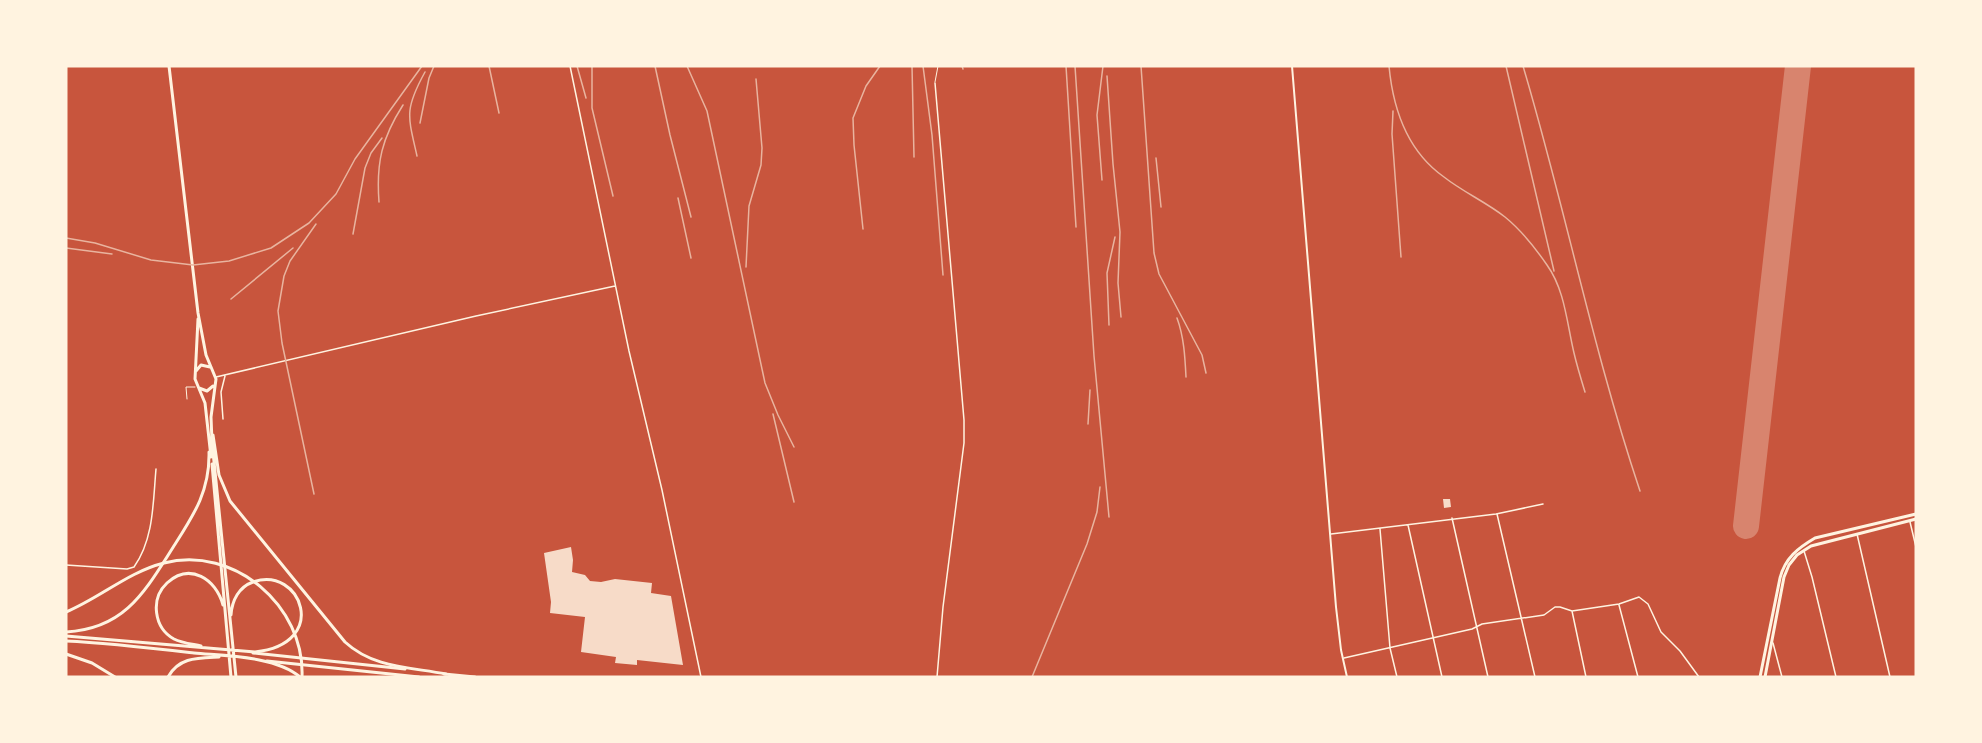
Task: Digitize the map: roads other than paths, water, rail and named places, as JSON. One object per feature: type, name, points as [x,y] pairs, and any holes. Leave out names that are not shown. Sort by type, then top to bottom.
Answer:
[{"type":"main road","points":[[66,632],[103,624],[134,604],[148,587],[184,531],[201,502],[206,483],[209,466],[209,418],[215,377],[206,355],[198,313],[169,66]]},
{"type":"main road","points":[[1292,66],[1338,629],[1347,677]]},
{"type":"main road","points":[[198,313],[195,374],[209,418]]},
{"type":"main road","points":[[195,374],[204,364],[208,365],[215,377],[213,387],[208,391],[198,386]]},
{"type":"main road","points":[[209,426],[225,613]]},
{"type":"main road","points":[[209,426],[231,626]]},
{"type":"main road","points":[[209,426],[219,475],[230,501],[345,642],[367,658],[384,664],[446,674]]},
{"type":"main road","points":[[1760,677],[1782,569],[1793,554],[1815,538],[1916,514]]},
{"type":"main road","points":[[1765,677],[1784,577],[1789,565],[1804,550],[1819,543],[1916,519]]},
{"type":"main road","points":[[66,612],[152,567],[183,560],[217,564],[252,579],[280,606],[298,642],[302,662],[301,677],[283,667],[247,658]]},
{"type":"main road","points":[[229,651],[187,644],[172,638],[164,630],[156,614],[160,591],[179,576],[193,574],[206,579],[214,586],[220,595],[229,632],[233,677]]},
{"type":"main road","points":[[229,632],[232,606],[241,590],[250,583],[264,580],[286,585],[300,605],[301,616],[293,637],[278,647],[249,652]]},
{"type":"main road","points":[[66,632],[476,677]]},
{"type":"main road","points":[[66,641],[134,646],[419,677]]},
{"type":"main road","points":[[66,654],[92,663],[115,677]]},
{"type":"main road","points":[[168,677],[173,668],[185,660],[202,657],[230,657]]},
{"type":"street","points":[[570,66],[615,286],[701,677]]},
{"type":"street","points":[[934,83],[964,420],[964,443],[943,607],[937,677]]},
{"type":"street","points":[[215,377],[486,313],[615,286]]},
{"type":"street","points":[[223,419],[221,392],[225,375]]},
{"type":"street","points":[[66,566],[127,569],[134,567],[148,539],[151,527],[156,469]]},
{"type":"street","points":[[1330,534],[1496,514],[1543,504]]},
{"type":"street","points":[[1496,514],[1535,677]]},
{"type":"street","points":[[1452,518],[1488,677]]},
{"type":"street","points":[[1910,521],[1916,547]]},
{"type":"street","points":[[1408,524],[1442,677]]},
{"type":"street","points":[[1380,528],[1390,648],[1397,677]]},
{"type":"street","points":[[1856,533],[1890,677]]},
{"type":"street","points":[[1804,550],[1836,677]]},
{"type":"street","points":[[1343,658],[1434,638],[1482,624],[1544,615],[1555,608],[1560,607],[1572,611],[1619,604],[1636,597],[1648,604],[1661,632],[1680,651],[1699,677]]},
{"type":"street","points":[[1619,604],[1638,677]]},
{"type":"street","points":[[1572,611],[1586,677]]},
{"type":"street","points":[[1773,642],[1782,677]]},
{"type":"lane","points":[[934,83],[938,66]]},
{"type":"lane","points":[[187,399],[186,387],[198,386]]},
{"type":"railway","points":[[66,238],[95,243],[151,260],[193,265],[229,261],[271,248],[309,223],[336,194],[355,159],[422,66]]},
{"type":"railway","points":[[420,123],[429,78],[434,66]]},
{"type":"railway","points":[[489,66],[499,113]]},
{"type":"railway","points":[[577,66],[586,98]]},
{"type":"railway","points":[[592,66],[592,108],[613,196]]},
{"type":"railway","points":[[655,66],[691,217]]},
{"type":"railway","points":[[687,66],[707,111],[765,383],[794,447]]},
{"type":"railway","points":[[863,229],[853,118],[866,86],[880,66]]},
{"type":"railway","points":[[912,66],[914,157]]},
{"type":"railway","points":[[923,66],[932,135],[943,275]]},
{"type":"railway","points":[[1066,66],[1076,227]]},
{"type":"railway","points":[[1075,66],[1094,356],[1109,517]]},
{"type":"railway","points":[[1102,180],[1097,115],[1103,66]]},
{"type":"railway","points":[[1141,66],[1154,253],[1159,274],[1202,355],[1206,373]]},
{"type":"railway","points":[[1389,66],[1398,113],[1411,142],[1420,155],[1444,177],[1511,222],[1547,265],[1562,296],[1575,358],[1585,392]]},
{"type":"railway","points":[[1506,66],[1554,271]]},
{"type":"railway","points":[[1523,66],[1593,332],[1640,491]]},
{"type":"railway","points":[[417,156],[410,113],[418,85],[425,72]]},
{"type":"railway","points":[[1107,76],[1120,232],[1118,283],[1121,317]]},
{"type":"railway","points":[[746,267],[749,206],[761,165],[762,148],[756,79]]},
{"type":"railway","points":[[379,202],[382,151],[390,128],[403,105]]},
{"type":"railway","points":[[1393,111],[1392,134],[1401,257]]},
{"type":"railway","points":[[353,234],[365,168],[371,153],[382,138]]},
{"type":"railway","points":[[1156,158],[1161,207]]},
{"type":"railway","points":[[678,198],[691,258]]},
{"type":"railway","points":[[314,494],[282,343],[278,311],[284,276],[290,261],[316,224]]},
{"type":"railway","points":[[1109,325],[1107,273],[1115,237]]},
{"type":"railway","points":[[66,248],[112,254]]},
{"type":"railway","points":[[231,299],[293,248]]},
{"type":"railway","points":[[1177,318],[1183,340],[1186,377]]},
{"type":"railway","points":[[1088,424],[1090,390]]},
{"type":"railway","points":[[773,414],[794,502]]},
{"type":"railway","points":[[1032,677],[1087,544],[1097,512],[1100,487]]}]
